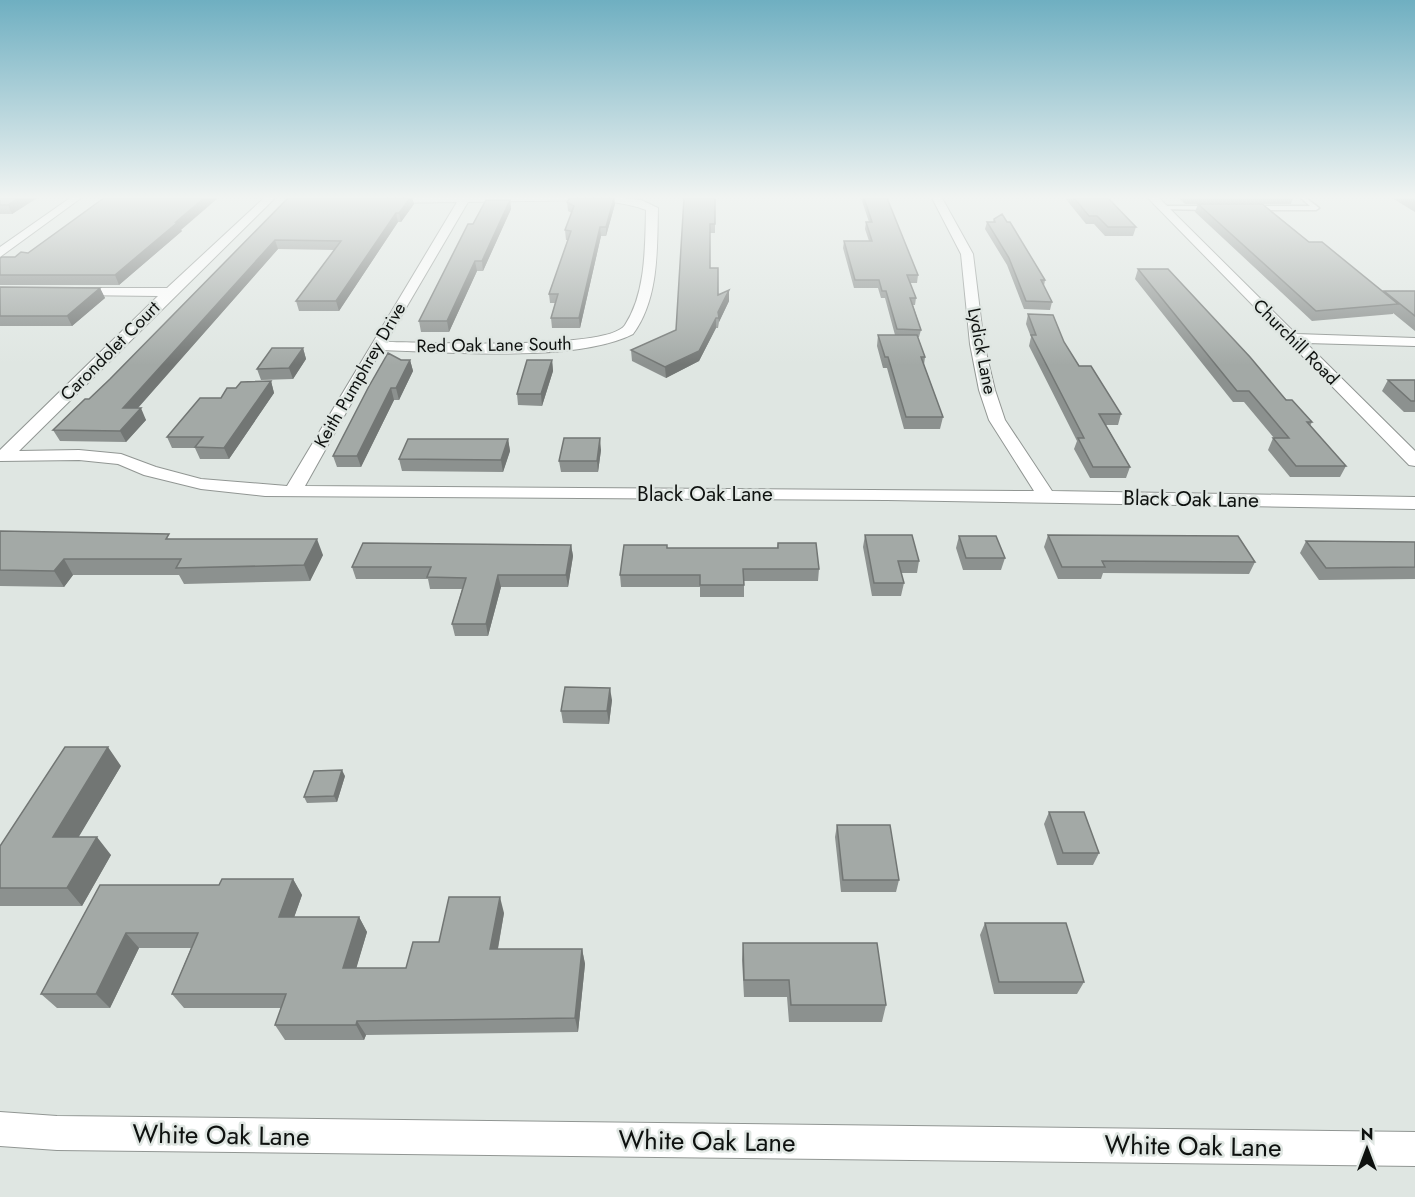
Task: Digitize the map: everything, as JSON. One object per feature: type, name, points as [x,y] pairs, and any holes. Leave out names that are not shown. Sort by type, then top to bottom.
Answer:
[{"type":"street","name":"Carondolet Court","points":[[2,456],[211,254]]},
{"type":"street","name":"Keith Pumphrey Drive","points":[[293,491],[431,254]]},
{"type":"street","name":"Red Oak Lane South","points":[[376,346],[563,346],[613,340],[628,332],[645,293],[651,254]]},
{"type":"street","name":"Lydick Lane","points":[[967,254],[977,344],[987,390],[998,420],[1047,497]]},
{"type":"street","name":"Churchill Road","points":[[1208,254],[1415,461]]},
{"type":"street","points":[[57,291],[170,292]]},
{"type":"street","points":[[1291,338],[1415,342]]},
{"type":"street","name":"Black Oak Lane","points":[[2,456],[79,455],[121,459],[150,471],[201,484],[293,491],[887,494],[1415,503]]},
{"type":"street","name":"White Oak Lane","points":[[0,1129],[57,1133],[1415,1149]]},
{"type":"building","points":[[19,254],[140,254],[115,275],[0,275],[0,258],[15,257]]},
{"type":"building","points":[[233,254],[262,254],[123,408],[141,408],[120,431],[53,430],[110,379]]},
{"type":"building","points":[[331,254],[368,254],[336,301],[296,301]]},
{"type":"building","points":[[453,254],[485,254],[482,261],[475,261],[447,321],[419,321]]},
{"type":"building","points":[[563,254],[594,254],[579,318],[551,318],[558,294],[549,294]]},
{"type":"building","points":[[681,254],[710,254],[710,268],[718,268],[718,295],[729,290],[718,312],[719,318],[716,318],[699,351],[665,367],[631,350],[676,330]]},
{"type":"building","points":[[848,254],[909,254],[918,275],[907,275],[916,298],[910,298],[921,330],[897,329],[886,291],[882,291],[879,280],[855,280]]},
{"type":"building","points":[[1006,254],[1029,254],[1045,280],[1041,280],[1052,302],[1026,301]]},
{"type":"building","points":[[1253,254],[1337,254],[1398,304],[1316,311]]},
{"type":"building","points":[[1138,269],[1168,269],[1250,357],[1286,400],[1292,400],[1312,422],[1307,422],[1346,466],[1296,466],[1273,438],[1289,438],[1249,391],[1237,391]]},
{"type":"building","points":[[0,287],[100,288],[67,316],[0,316]]},
{"type":"building","points":[[1384,291],[1415,291],[1415,316]]},
{"type":"building","points":[[1028,314],[1053,315],[1064,342],[1079,366],[1091,366],[1121,414],[1099,414],[1130,467],[1093,467],[1078,438],[1084,438],[1031,335],[1036,335]]},
{"type":"building","points":[[878,335],[917,335],[925,357],[921,357],[943,417],[906,417],[888,357],[885,357]]},
{"type":"building","points":[[272,348],[303,348],[289,368],[257,369]]},
{"type":"building","points":[[388,353],[401,360],[410,360],[396,388],[391,388],[357,456],[333,456],[368,388]]},
{"type":"building","points":[[527,360],[552,360],[541,394],[517,394]]},
{"type":"building","points":[[1388,380],[1415,380],[1415,401],[1411,401]]},
{"type":"building","points":[[271,381],[224,448],[195,447],[203,437],[167,437],[200,398],[221,398],[227,388],[236,388],[241,382]]},
{"type":"building","points":[[564,438],[600,438],[597,461],[559,461]]},
{"type":"building","points":[[408,439],[508,439],[501,460],[399,459]]},
{"type":"building","points":[[0,531],[169,534],[166,539],[317,539],[304,565],[176,568],[181,559],[64,559],[54,571],[0,570]]},
{"type":"building","points":[[865,535],[912,535],[919,561],[898,561],[904,583],[874,583]]},
{"type":"building","points":[[1048,535],[1238,536],[1255,562],[1102,561],[1105,567],[1062,567]]},
{"type":"building","points":[[959,536],[996,536],[1005,558],[966,558]]},
{"type":"building","points":[[1306,541],[1415,542],[1415,567],[1326,568]]},
{"type":"building","points":[[363,543],[571,545],[566,575],[498,575],[486,624],[452,624],[466,578],[427,577],[431,567],[352,567]]},
{"type":"building","points":[[778,543],[816,543],[819,569],[743,569],[744,585],[700,585],[700,575],[620,575],[624,545],[667,545],[667,548],[778,548]]},
{"type":"building","points":[[565,687],[610,688],[607,711],[561,711]]},
{"type":"building","points":[[65,747],[108,747],[53,837],[97,837],[67,888],[0,888],[0,846]]},
{"type":"building","points":[[342,770],[334,796],[304,797],[314,771]]},
{"type":"building","points":[[1049,812],[1084,812],[1099,853],[1063,853]]},
{"type":"building","points":[[837,825],[890,825],[899,880],[843,880]]},
{"type":"building","points":[[222,879],[293,879],[279,917],[359,917],[343,968],[406,968],[413,942],[439,942],[449,897],[500,897],[490,949],[582,949],[575,1018],[357,1021],[356,1025],[275,1025],[286,994],[172,994],[198,933],[126,933],[96,994],[41,994],[100,885],[219,885]]},
{"type":"building","points":[[985,923],[1066,923],[1084,982],[999,982]]},
{"type":"building","points":[[743,943],[877,943],[886,1005],[791,1005],[789,980],[744,980]]}]
